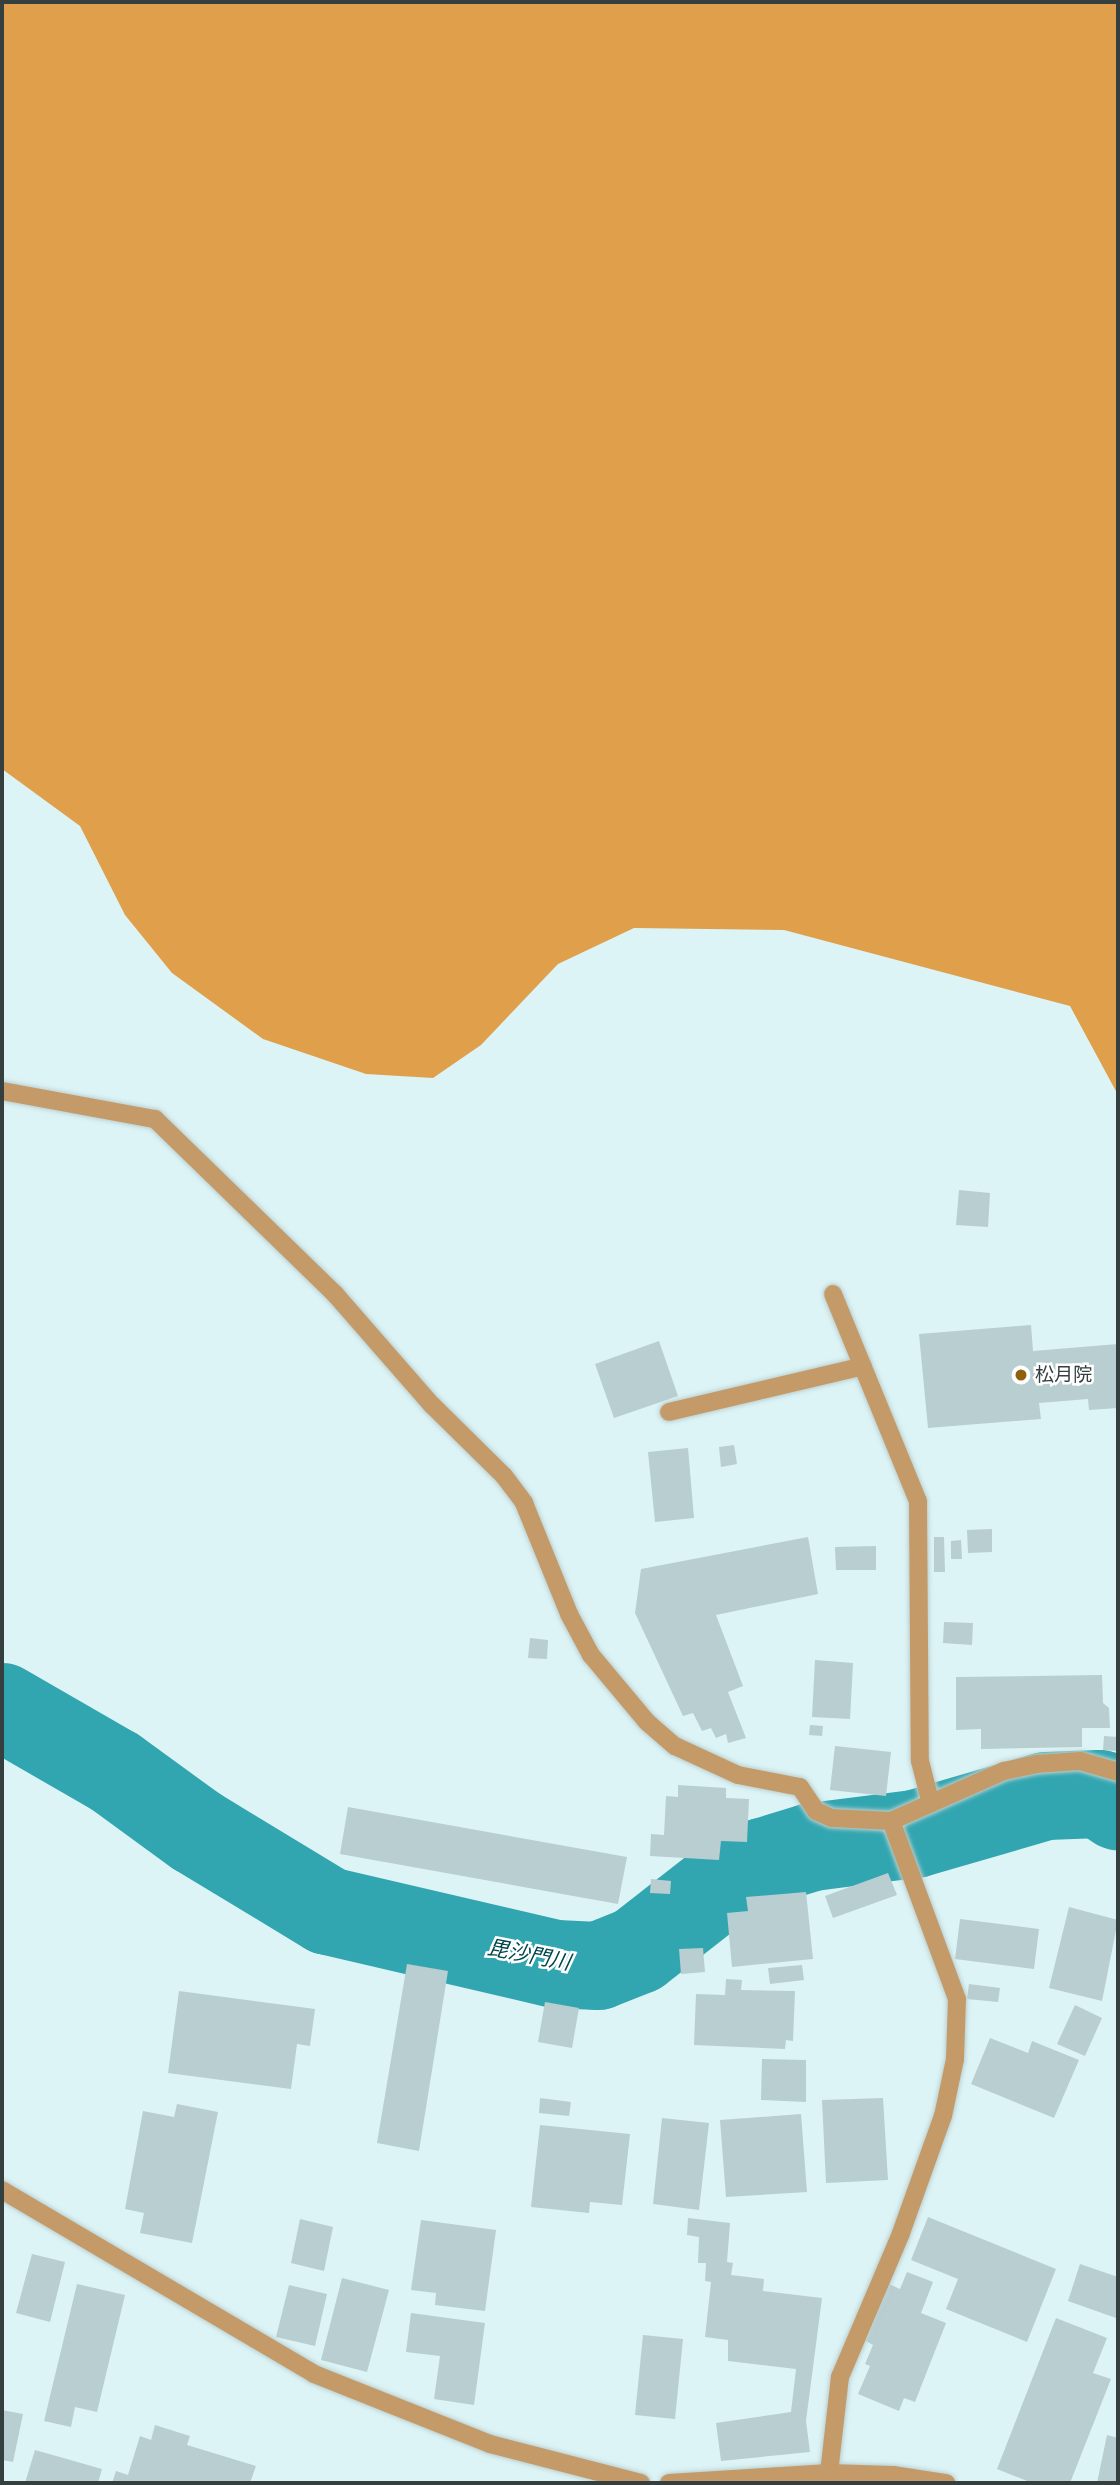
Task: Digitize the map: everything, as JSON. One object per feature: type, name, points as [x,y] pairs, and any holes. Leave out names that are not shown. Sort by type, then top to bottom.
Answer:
[{"type":"street","points":[[2,1091],[155,1119],[335,1294],[432,1405],[504,1476],[524,1503],[569,1614],[592,1655],[648,1722],[675,1746],[738,1775],[800,1787],[816,1811],[832,1818],[891,1821],[1004,1771],[1036,1764],[1080,1761],[1118,1772]]},
{"type":"street","points":[[833,1294],[918,1501],[920,1761],[931,1804]]},
{"type":"street","points":[[669,1412],[863,1366]]},
{"type":"street","points":[[829,2473],[840,2377],[905,2220],[943,2116],[955,2059],[957,1999],[891,1821]]},
{"type":"street","points":[[2,2190],[314,2374],[490,2444],[641,2483]]},
{"type":"street","points":[[669,2483],[829,2473],[893,2475],[946,2483]]},
{"type":"shaded area","points":[[2,2],[1118,2],[1118,1095],[1070,1006],[784,930],[634,928],[558,964],[481,1045],[433,1078],[366,1074],[263,1039],[172,973],[125,915],[80,826],[2,769]]},
{"type":"building","points":[[959,1190],[990,1193],[988,1227],[956,1225]]},
{"type":"building","name":"松月院","points":[[1031,1325],[1033,1351],[1118,1344],[1118,1408],[1089,1410],[1088,1399],[1039,1403],[1041,1419],[928,1428],[919,1334]]},
{"type":"building","points":[[659,1341],[678,1396],[614,1418],[595,1364]]},
{"type":"building","points":[[734,1445],[737,1464],[721,1467],[719,1447]]},
{"type":"building","points":[[688,1448],[694,1518],[655,1522],[648,1452]]},
{"type":"building","points":[[992,1529],[992,1552],[968,1553],[967,1530]]},
{"type":"building","points":[[808,1537],[818,1594],[716,1615],[743,1686],[728,1692],[746,1738],[728,1743],[726,1734],[716,1738],[711,1728],[702,1731],[693,1713],[683,1716],[635,1613],[641,1569]]},
{"type":"building","points":[[934,1537],[944,1537],[945,1572],[934,1572]]},
{"type":"building","points":[[961,1540],[962,1559],[951,1559],[951,1541]]},
{"type":"building","points":[[876,1546],[876,1570],[836,1570],[835,1547]]},
{"type":"building","points":[[944,1622],[973,1623],[972,1645],[943,1643]]},
{"type":"building","points":[[530,1638],[548,1640],[547,1659],[528,1658]]},
{"type":"building","points":[[815,1660],[853,1663],[850,1719],[812,1717]]},
{"type":"building","points":[[1102,1675],[1103,1703],[1109,1708],[1110,1728],[1082,1728],[1082,1747],[981,1749],[981,1729],[956,1730],[956,1677]]},
{"type":"building","points":[[810,1725],[823,1726],[822,1736],[809,1735]]},
{"type":"building","points":[[1104,1736],[1118,1737],[1118,1751],[1103,1750]]},
{"type":"building","points":[[835,1746],[891,1752],[886,1796],[830,1790]]},
{"type":"building","points":[[678,1785],[726,1788],[726,1798],[749,1799],[747,1842],[721,1841],[719,1860],[650,1856],[651,1834],[664,1835],[666,1796],[678,1797]]},
{"type":"building","points":[[348,1807],[627,1857],[618,1904],[340,1854]]},
{"type":"building","points":[[888,1873],[897,1895],[833,1918],[825,1896]]},
{"type":"building","points":[[651,1879],[671,1881],[670,1894],[650,1893]]},
{"type":"building","points":[[806,1892],[813,1959],[732,1967],[727,1913],[748,1911],[746,1897]]},
{"type":"building","points":[[1069,1907],[1118,1920],[1102,2001],[1049,1988]]},
{"type":"building","points":[[960,1919],[1039,1929],[1034,1969],[955,1959]]},
{"type":"building","points":[[703,1948],[705,1972],[681,1974],[679,1949]]},
{"type":"building","points":[[407,1964],[448,1971],[419,2151],[377,2143]]},
{"type":"building","points":[[802,1965],[804,1980],[770,1984],[768,1968]]},
{"type":"building","points":[[726,1979],[742,1980],[741,1990],[795,1991],[793,2041],[786,2040],[785,2049],[694,2045],[696,1994],[725,1995]]},
{"type":"building","points":[[969,1984],[1000,1988],[998,2002],[967,1999]]},
{"type":"building","points":[[179,1991],[315,2009],[310,2046],[297,2044],[291,2089],[168,2073]]},
{"type":"building","points":[[545,2002],[579,2008],[572,2048],[538,2042]]},
{"type":"building","points":[[1075,2005],[1102,2018],[1085,2056],[1057,2044]]},
{"type":"building","points":[[990,2038],[1028,2053],[1032,2041],[1079,2060],[1054,2118],[971,2084]]},
{"type":"building","points":[[762,2059],[806,2060],[806,2102],[761,2100]]},
{"type":"building","points":[[540,2098],[571,2102],[569,2116],[539,2113]]},
{"type":"building","points":[[883,2098],[888,2180],[826,2183],[822,2100]]},
{"type":"building","points":[[177,2104],[218,2112],[192,2243],[140,2233],[144,2213],[125,2209],[143,2111],[174,2117]]},
{"type":"building","points":[[801,2114],[807,2192],[726,2197],[720,2120]]},
{"type":"building","points":[[662,2118],[709,2123],[699,2210],[653,2204]]},
{"type":"building","points":[[540,2125],[630,2134],[622,2205],[590,2202],[589,2213],[531,2207]]},
{"type":"building","points":[[928,2217],[1056,2269],[1027,2342],[946,2309],[958,2279],[911,2260]]},
{"type":"building","points":[[688,2218],[730,2223],[727,2262],[733,2263],[731,2275],[764,2279],[763,2291],[822,2298],[806,2421],[810,2452],[721,2461],[716,2423],[791,2412],[796,2369],[728,2361],[728,2340],[705,2337],[711,2282],[705,2281],[706,2263],[698,2263],[699,2237],[687,2235]]},
{"type":"building","points":[[300,2219],[333,2227],[324,2271],[291,2263]]},
{"type":"building","points":[[421,2220],[496,2230],[485,2311],[435,2305],[436,2293],[411,2290]]},
{"type":"building","points":[[32,2254],[65,2262],[50,2322],[16,2313]]},
{"type":"building","points":[[1080,2264],[1118,2277],[1116,2318],[1068,2301]]},
{"type":"building","points":[[907,2272],[933,2282],[921,2313],[946,2323],[915,2402],[904,2398],[899,2411],[858,2394],[870,2366],[865,2364],[873,2345],[866,2341],[889,2284],[900,2289]]},
{"type":"building","points":[[342,2278],[389,2290],[367,2372],[321,2360]]},
{"type":"building","points":[[77,2284],[125,2295],[97,2412],[75,2407],[71,2427],[44,2421]]},
{"type":"building","points":[[289,2285],[327,2294],[315,2346],[276,2337]]},
{"type":"building","points":[[411,2313],[485,2323],[474,2405],[434,2399],[440,2356],[406,2352]]},
{"type":"building","points":[[1056,2318],[1107,2338],[1093,2373],[1111,2379],[1070,2483],[1032,2483],[997,2469]]},
{"type":"building","points":[[643,2335],[683,2339],[675,2419],[635,2415]]},
{"type":"building","points":[[2,2410],[23,2414],[13,2462],[2,2460]]},
{"type":"building","points":[[155,2425],[190,2436],[187,2445],[256,2466],[250,2483],[112,2483],[116,2471],[128,2475],[140,2436],[151,2440]]},
{"type":"building","points":[[1107,2435],[1118,2438],[1118,2483],[1097,2483]]},
{"type":"building","points":[[35,2450],[102,2469],[98,2483],[25,2483]]},
{"type":"waterway","name":"毘沙門川","points":[[2,1707],[115,1772],[196,1831],[328,1911],[556,1964],[598,1966],[638,1950],[729,1879],[763,1862],[812,1847],[915,1834],[1046,1796],[1100,1794],[1118,1806]]},
{"type":"place","name":"松月院","points":[[1021,1375]]}]
